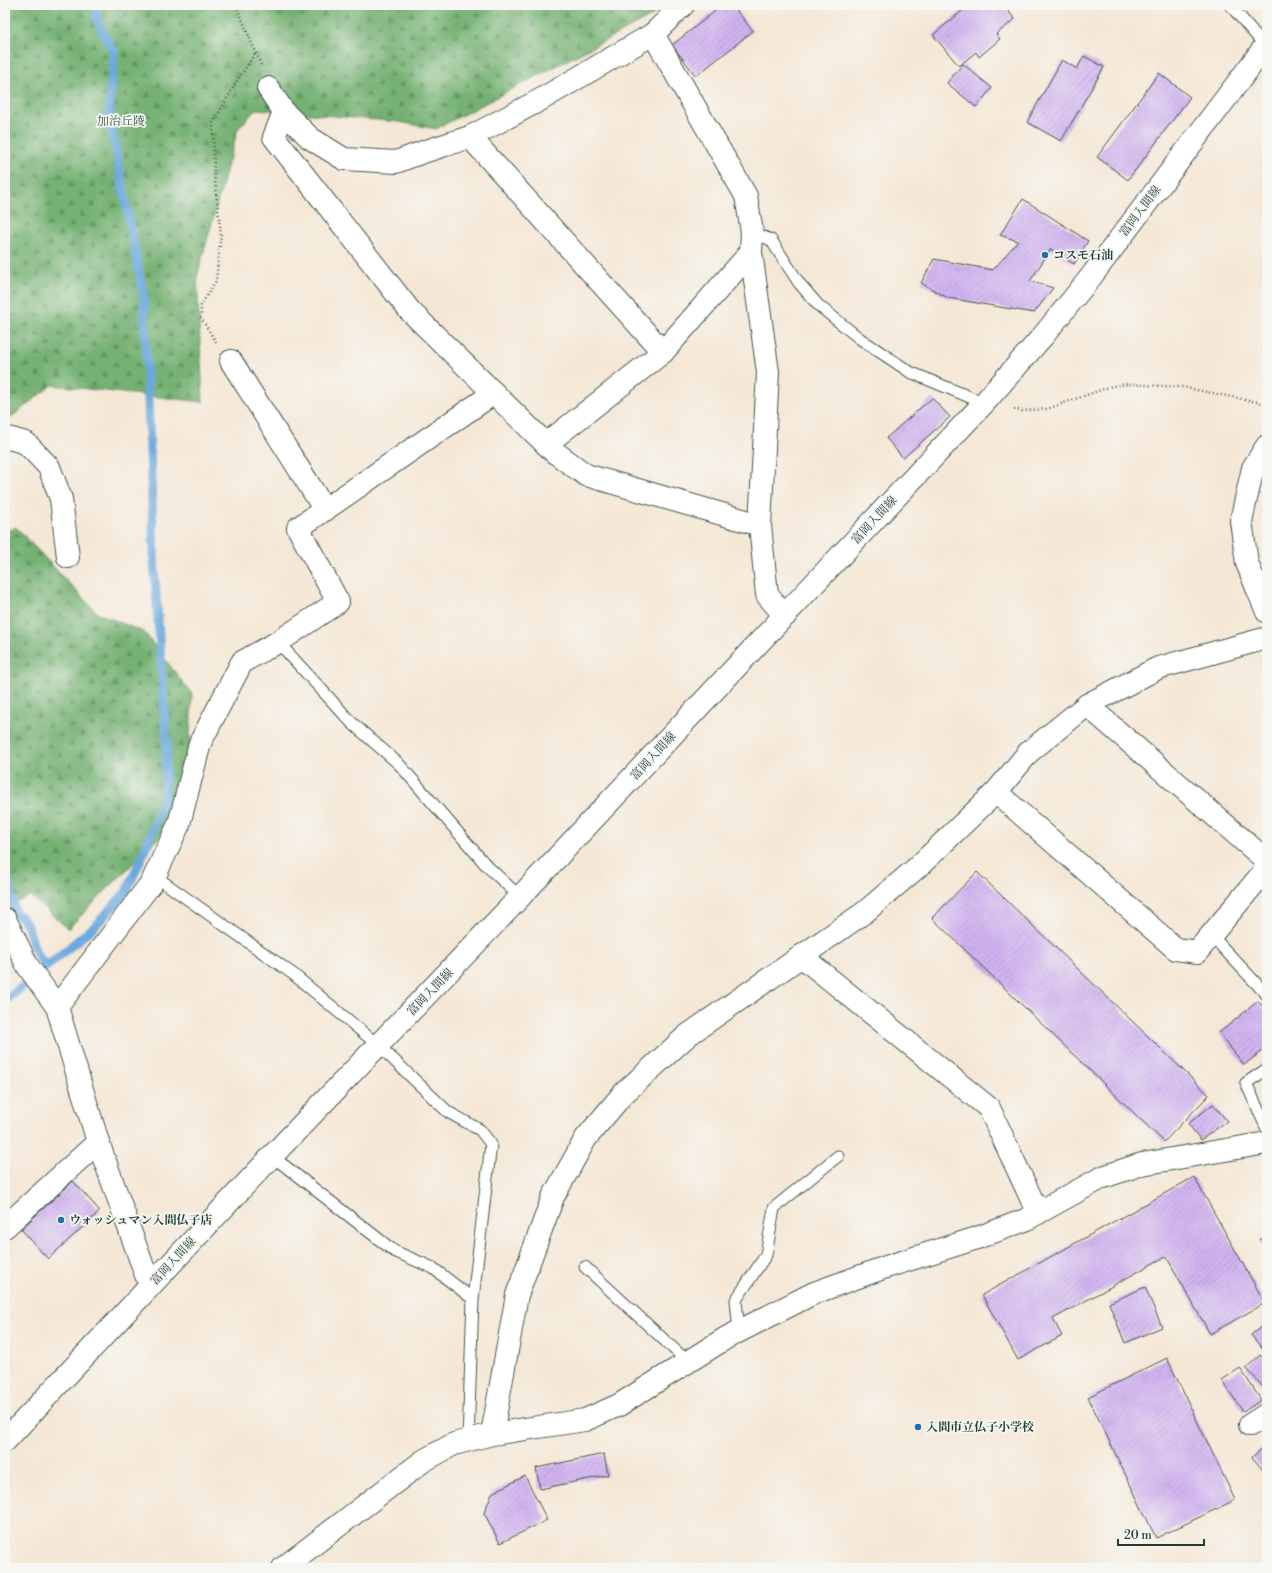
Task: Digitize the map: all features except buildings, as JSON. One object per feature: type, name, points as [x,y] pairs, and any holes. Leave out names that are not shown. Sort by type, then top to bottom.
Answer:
[{"type":"street","points":[[268,88],[284,112],[310,138],[344,159],[396,162],[470,138],[540,100],[653,34],[683,5]]},
{"type":"street","points":[[653,34],[746,196],[768,372],[760,525],[767,595],[785,616]]},
{"type":"street","name":"富岡入間線","points":[[5,1441],[272,1156],[520,897],[785,616],[984,402],[1043,336],[1090,278],[1266,46]]},
{"type":"street","points":[[284,112],[274,136],[410,311],[546,444],[586,475],[760,525]]},
{"type":"street","points":[[470,138],[663,352]]},
{"type":"street","points":[[546,444],[663,352],[751,242]]},
{"type":"street","points":[[231,361],[325,510]]},
{"type":"street","points":[[57,1007],[152,882],[179,824],[200,743],[242,662],[278,642],[338,602],[298,528],[494,393]]},
{"type":"street","points":[[5,437],[26,443],[49,467],[61,499],[68,557]]},
{"type":"street","points":[[1267,446],[1253,468],[1241,521],[1247,563],[1262,585],[1267,612]]},
{"type":"street","points":[[492,1434],[517,1295],[553,1197],[586,1138],[623,1094],[688,1035],[865,912],[920,865],[996,792],[1029,752],[1087,705],[1158,668],[1267,638]]},
{"type":"street","points":[[1087,705],[1267,861]]},
{"type":"street","points":[[996,792],[1176,949],[1197,952],[1212,936],[1267,868]]},
{"type":"street","points":[[5,919],[27,965],[57,1007],[98,1142],[150,1286]]},
{"type":"street","points":[[801,956],[989,1108],[1038,1213]]},
{"type":"street","points":[[5,1227],[98,1142]]},
{"type":"street","points":[[283,1568],[423,1460],[454,1444],[492,1434],[584,1420],[619,1405],[739,1332],[814,1293],[886,1267],[977,1238],[1025,1220],[1103,1177],[1142,1164],[1267,1143]]},
{"type":"lane","points":[[1230,5],[1266,46]]},
{"type":"lane","points":[[751,242],[771,240],[799,283],[818,305],[859,338],[910,372],[984,402]]},
{"type":"lane","points":[[278,642],[352,723],[400,764],[486,865],[520,897]]},
{"type":"lane","points":[[155,876],[293,974],[378,1045],[448,1112],[480,1130],[491,1144],[473,1299],[468,1440]]},
{"type":"lane","points":[[1212,936],[1267,995]]},
{"type":"lane","points":[[1267,1069],[1246,1083],[1267,1129]]},
{"type":"lane","points":[[272,1156],[394,1250],[433,1268],[473,1299]]},
{"type":"lane","points":[[739,1332],[736,1300],[766,1255],[774,1208],[838,1156]]},
{"type":"lane","points":[[585,1268],[688,1362]]},
{"type":"path","points":[[236,5],[256,52],[268,88]]},
{"type":"path","points":[[231,361],[201,318],[201,305],[216,281],[220,235],[214,175],[213,123],[237,81],[256,52]]},
{"type":"path","points":[[984,402],[1022,411],[1047,409],[1112,386],[1127,384],[1182,387],[1267,404]]},
{"type":"green space","name":"加治丘陵","points":[[5,5],[660,5],[652,16],[436,129],[399,122],[256,109],[238,129],[197,277],[203,402],[52,385],[5,422]]},
{"type":"green space","points":[[16,527],[97,613],[144,632],[192,694],[187,809],[68,929],[31,896],[5,908],[5,532]]},
{"type":"waterway","points":[[5,1001],[95,926],[126,892],[146,848],[164,798],[167,745],[155,579],[144,297],[109,115],[114,53],[97,20],[96,5]]},
{"type":"waterway","points":[[5,866],[15,913],[20,916],[27,926],[34,948],[46,966]]},
{"type":"place","name":"コスモ石油","points":[[1045,255]]},
{"type":"place","name":"ウォッシュマン入間仏子店","points":[[61,1220]]},
{"type":"place","name":"入間市立仏子小学校","points":[[918,1427]]}]
